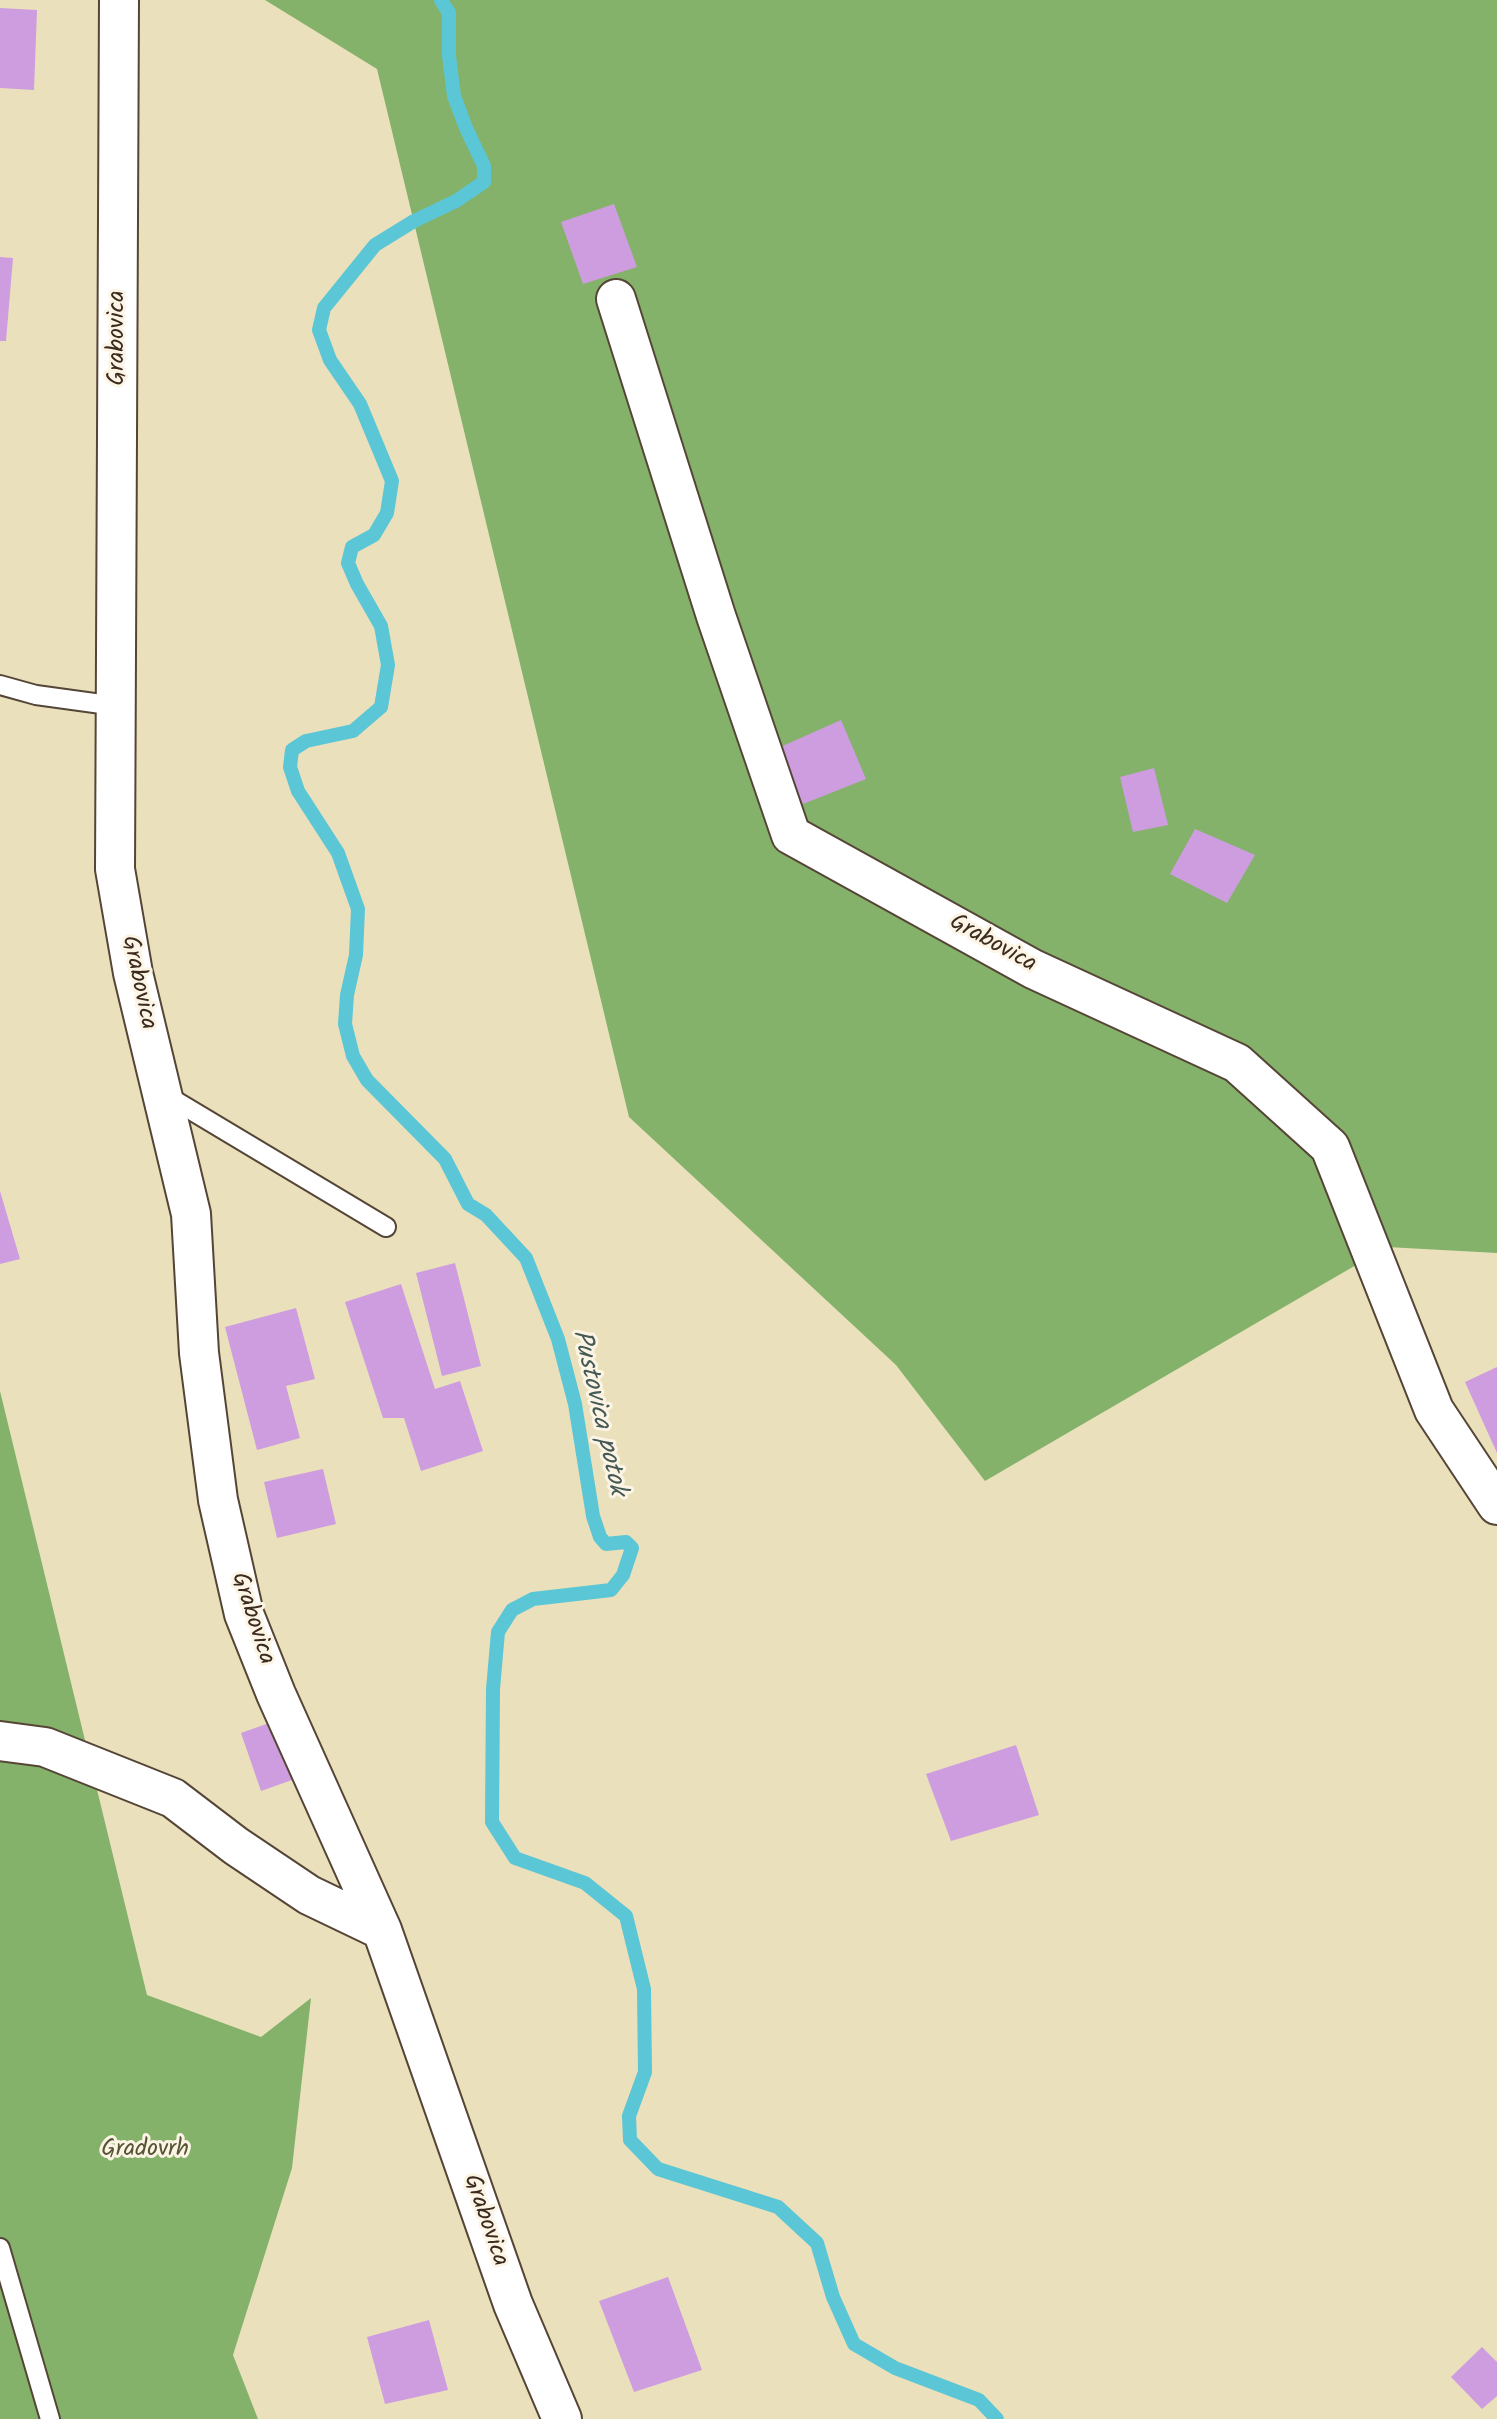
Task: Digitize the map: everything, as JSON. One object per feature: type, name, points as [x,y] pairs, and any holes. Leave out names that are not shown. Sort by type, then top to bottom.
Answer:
[{"type":"street","name":"Grabovica","points":[[119,0],[115,869],[133,973],[191,1214],[199,1353],[218,1500],[244,1614],[276,1694],[382,1930],[513,2304],[562,2419]]},
{"type":"street","name":"Grabovica","points":[[616,299],[716,616],[791,835],[1033,969],[1237,1063],[1330,1147],[1434,1410],[1497,1505]]},
{"type":"street","points":[[0,1741],[45,1747],[173,1798],[236,1846],[309,1895],[382,1930]]},
{"type":"lane","points":[[0,685],[36,695],[116,706]]},
{"type":"lane","points":[[162,1093],[386,1227]]},
{"type":"lane","points":[[0,2248],[50,2419]]},
{"type":"green space","points":[[265,0],[1497,0],[1497,1253],[1387,1247],[985,1481],[896,1365],[629,1117],[377,69]]},
{"type":"green space","name":"Gradovrh","points":[[0,1391],[147,1995],[261,2037],[311,1998],[292,2168],[233,2355],[258,2419],[0,2419]]},
{"type":"building","points":[[0,8],[37,10],[34,90],[0,88]]},
{"type":"building","points":[[614,204],[637,267],[583,284],[561,222]]},
{"type":"building","points":[[0,257],[13,258],[6,341],[0,341]]},
{"type":"building","points":[[841,720],[866,779],[803,804],[778,748]]},
{"type":"building","points":[[1154,768],[1168,825],[1133,832],[1120,777]]},
{"type":"building","points":[[1195,829],[1255,855],[1227,903],[1170,874]]},
{"type":"building","points":[[0,1191],[20,1259],[0,1264]]},
{"type":"building","points":[[455,1263],[481,1366],[442,1376],[416,1273]]},
{"type":"building","points":[[401,1284],[435,1389],[460,1381],[483,1451],[421,1471],[404,1418],[383,1418],[345,1302]]},
{"type":"building","points":[[296,1308],[315,1379],[286,1386],[300,1438],[257,1450],[225,1327]]},
{"type":"building","points":[[1497,1367],[1497,1453],[1465,1382]]},
{"type":"building","points":[[323,1469],[336,1524],[277,1538],[264,1482]]},
{"type":"building","points":[[272,1722],[292,1780],[261,1791],[241,1733]]},
{"type":"building","points":[[1016,1745],[1039,1815],[951,1841],[926,1774]]},
{"type":"building","points":[[668,2277],[702,2370],[634,2392],[599,2301]]},
{"type":"building","points":[[429,2320],[448,2390],[385,2404],[367,2337]]},
{"type":"building","points":[[1482,2347],[1497,2362],[1497,2396],[1482,2409],[1451,2377]]},
{"type":"waterway","name":"Pustovica potok","points":[[441,0],[449,13],[449,56],[454,96],[484,166],[484,182],[456,201],[414,221],[375,245],[324,308],[319,330],[330,360],[360,404],[392,481],[387,513],[374,535],[352,547],[348,563],[381,626],[388,665],[381,707],[353,731],[306,741],[292,750],[290,767],[298,791],[338,853],[358,909],[356,955],[347,995],[345,1024],[353,1056],[367,1080],[445,1159],[468,1204],[486,1215],[526,1258],[558,1339],[575,1404],[593,1516],[600,1537],[606,1544],[626,1542],[632,1548],[623,1575],[611,1590],[533,1599],[512,1610],[498,1632],[493,1689],[492,1822],[515,1858],[585,1883],[626,1916],[644,1989],[645,2072],[629,2116],[630,2140],[658,2169],[778,2207],[817,2243],[833,2297],[854,2344],[895,2368],[979,2400],[997,2419]]}]
